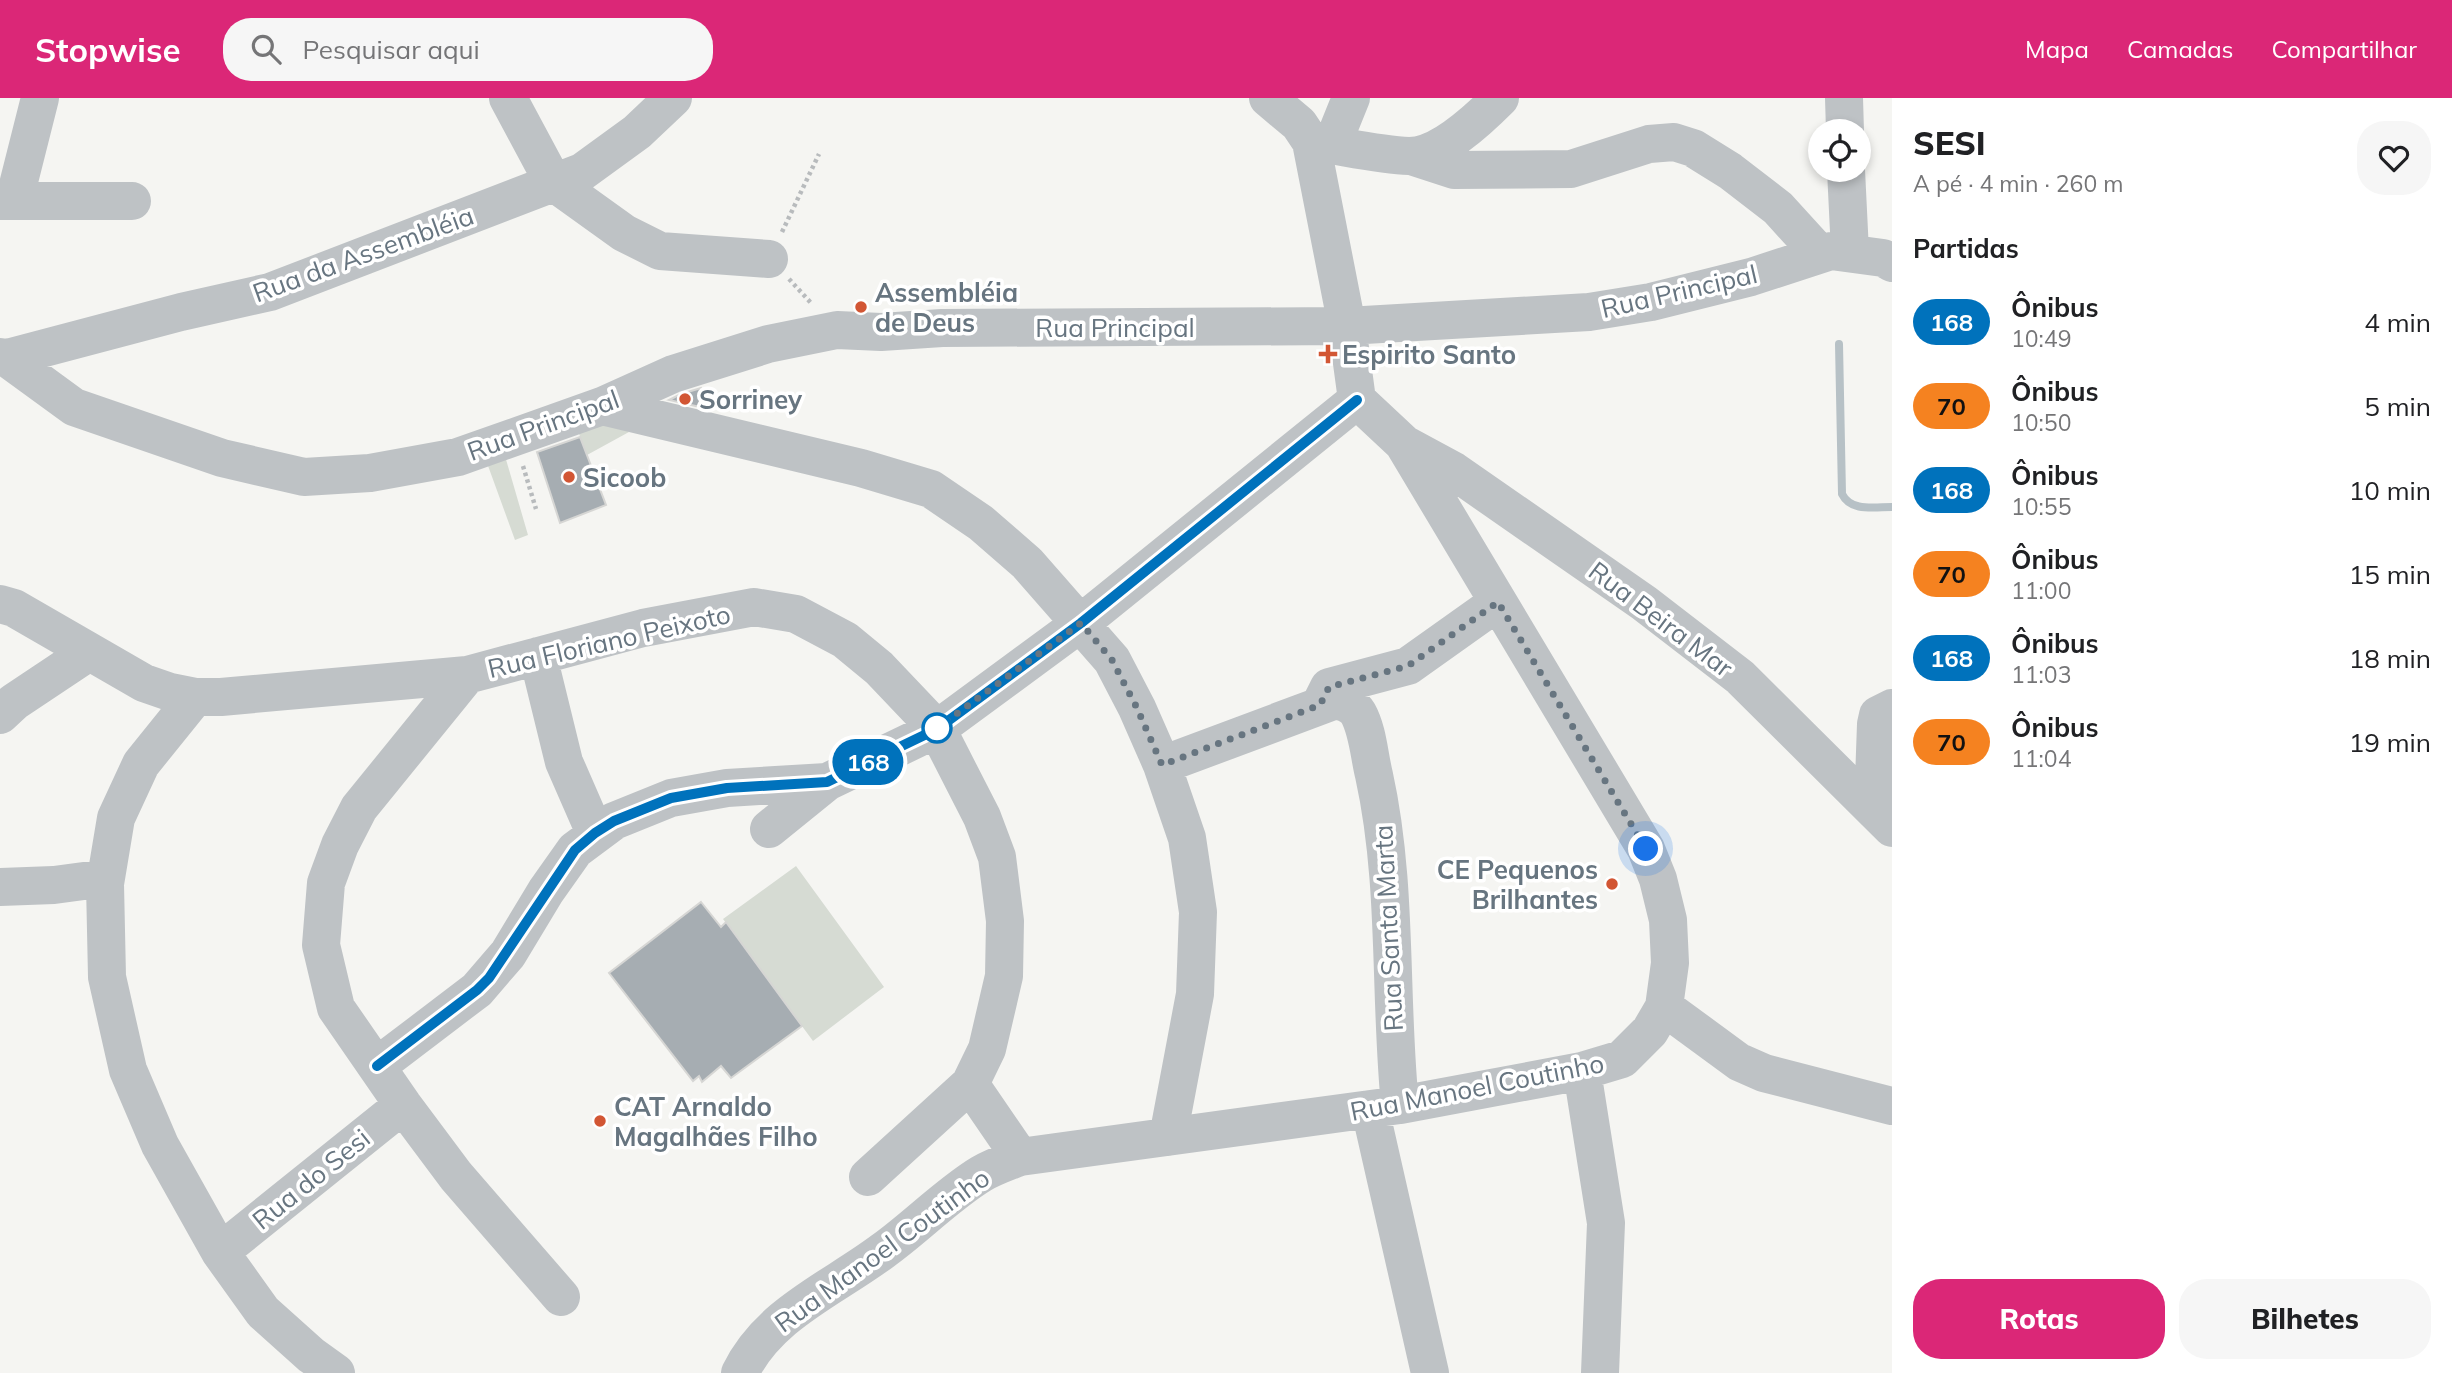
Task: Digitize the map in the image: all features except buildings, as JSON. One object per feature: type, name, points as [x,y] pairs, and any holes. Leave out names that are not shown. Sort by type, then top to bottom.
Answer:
[{"type":"street","points":[[40,98],[7,201],[132,201]]},
{"type":"street","points":[[508,98],[553,182],[624,233],[660,251],[769,259]]},
{"type":"street","name":"Rua da Assembléia","points":[[4,358],[270,292],[582,172],[637,132],[673,98]]},
{"type":"street","points":[[1268,98],[1322,144],[1411,156],[1454,170],[1571,169],[1649,144],[1674,142],[1693,148],[1730,171],[1778,208],[1867,255]]},
{"type":"street","points":[[769,829],[827,782],[937,729],[1081,623],[1357,400],[1322,144],[1351,98]]},
{"type":"street","points":[[1411,156],[1448,143],[1500,98]]},
{"type":"street","points":[[1844,98],[1845,119]]},
{"type":"street","points":[[1849,182],[1867,255]]},
{"type":"street","name":"Rua Principal","points":[[4,358],[74,407],[222,457],[303,477],[370,473],[458,457],[602,406],[673,374],[768,344],[837,330],[1347,326],[1589,312],[1651,302],[1751,277],[1867,255]]},
{"type":"street","name":"Rua Manoel Coutinho","points":[[740,1373],[750,1353],[770,1329],[883,1251],[981,1174],[1020,1157],[1385,1107],[1582,1071],[1622,1059],[1650,1031],[1664,1007],[1670,962],[1668,920],[1658,879],[1640,838],[1403,443],[1357,400]]},
{"type":"street","points":[[602,406],[862,468],[932,489],[981,523],[1027,563],[1112,660],[1162,765],[1187,838],[1199,912],[1195,994],[1168,1137]]},
{"type":"street","name":"Rua Beira Mar","points":[[1403,443],[1465,479],[1644,603],[1729,669],[1882,818]]},
{"type":"street","points":[[1320,705],[1329,687],[1408,666],[1498,602]]},
{"type":"street","name":"Rua Floriano Peixoto","points":[[0,604],[14,608],[144,683],[170,692],[195,696],[221,697],[467,675],[643,628],[754,607],[796,614],[845,640],[880,668],[937,729],[982,817],[997,858],[1005,921],[1004,976],[987,1049],[970,1084],[868,1177]]},
{"type":"street","points":[[0,715],[14,702],[89,652]]},
{"type":"street","points":[[538,656],[564,762],[595,833]]},
{"type":"street","points":[[467,675],[359,808],[340,845],[326,883],[321,945],[336,1008],[456,1176],[561,1297]]},
{"type":"street","points":[[195,696],[141,764],[116,818],[106,878],[107,977],[128,1070],[160,1145],[220,1252],[263,1312],[311,1355],[336,1373]]},
{"type":"street","name":"Rua Santa Marta","points":[[1162,765],[1336,700],[1348,703],[1357,711],[1364,730],[1383,817],[1391,900],[1395,1058],[1385,1107],[1430,1373]]},
{"type":"street","points":[[1882,818],[1875,724],[1878,715],[1892,708]]},
{"type":"street","points":[[377,1066],[489,978],[575,850],[614,821],[671,798],[727,788],[827,782]]},
{"type":"street","points":[[0,887],[54,885],[106,878]]},
{"type":"street","points":[[1664,1007],[1739,1062],[1764,1073],[1892,1105]]},
{"type":"street","points":[[1582,1071],[1606,1223],[1600,1373]]},
{"type":"street","points":[[970,1084],[1020,1157]]},
{"type":"street","name":"Rua do Sesi","points":[[220,1252],[403,1105]]},
{"type":"path","points":[[819,154],[769,259],[837,330]]},
{"type":"path","points":[[523,463],[536,509]]},
{"type":"shaded area","points":[[612,421],[629,432],[587,455],[578,431]]},
{"type":"shaded area","points":[[505,456],[528,535],[515,540],[487,463]]},
{"type":"shaded area","points":[[796,866],[884,987],[813,1041],[723,919]]},
{"type":"waterway","points":[[1839,344],[1842,494],[1846,500],[1857,506],[1892,507]]},
{"type":"bus line","name":"168","points":[[377,1066],[489,978],[508,954],[546,891],[575,850],[595,833],[614,821],[671,798],[727,788],[827,782],[937,729],[1081,623],[1357,400]]},
{"type":"place","name":"Assembléia de Deus","points":[[861,307]]},
{"type":"place","name":"Espirito Santo","points":[[1328,354]]},
{"type":"place","name":"Sorriney","points":[[685,399]]},
{"type":"place","name":"Sicoob","points":[[569,477]]},
{"type":"place","name":"CE Pequenos Brilhantes","points":[[1612,884]]},
{"type":"place","name":"CAT Arnaldo Magalhães Filho","points":[[600,1121]]},
{"type":"route","points":[[937,728],[1081,623],[1112,660],[1162,765],[1320,705],[1329,687],[1408,666],[1498,602],[1646,849]]}]
